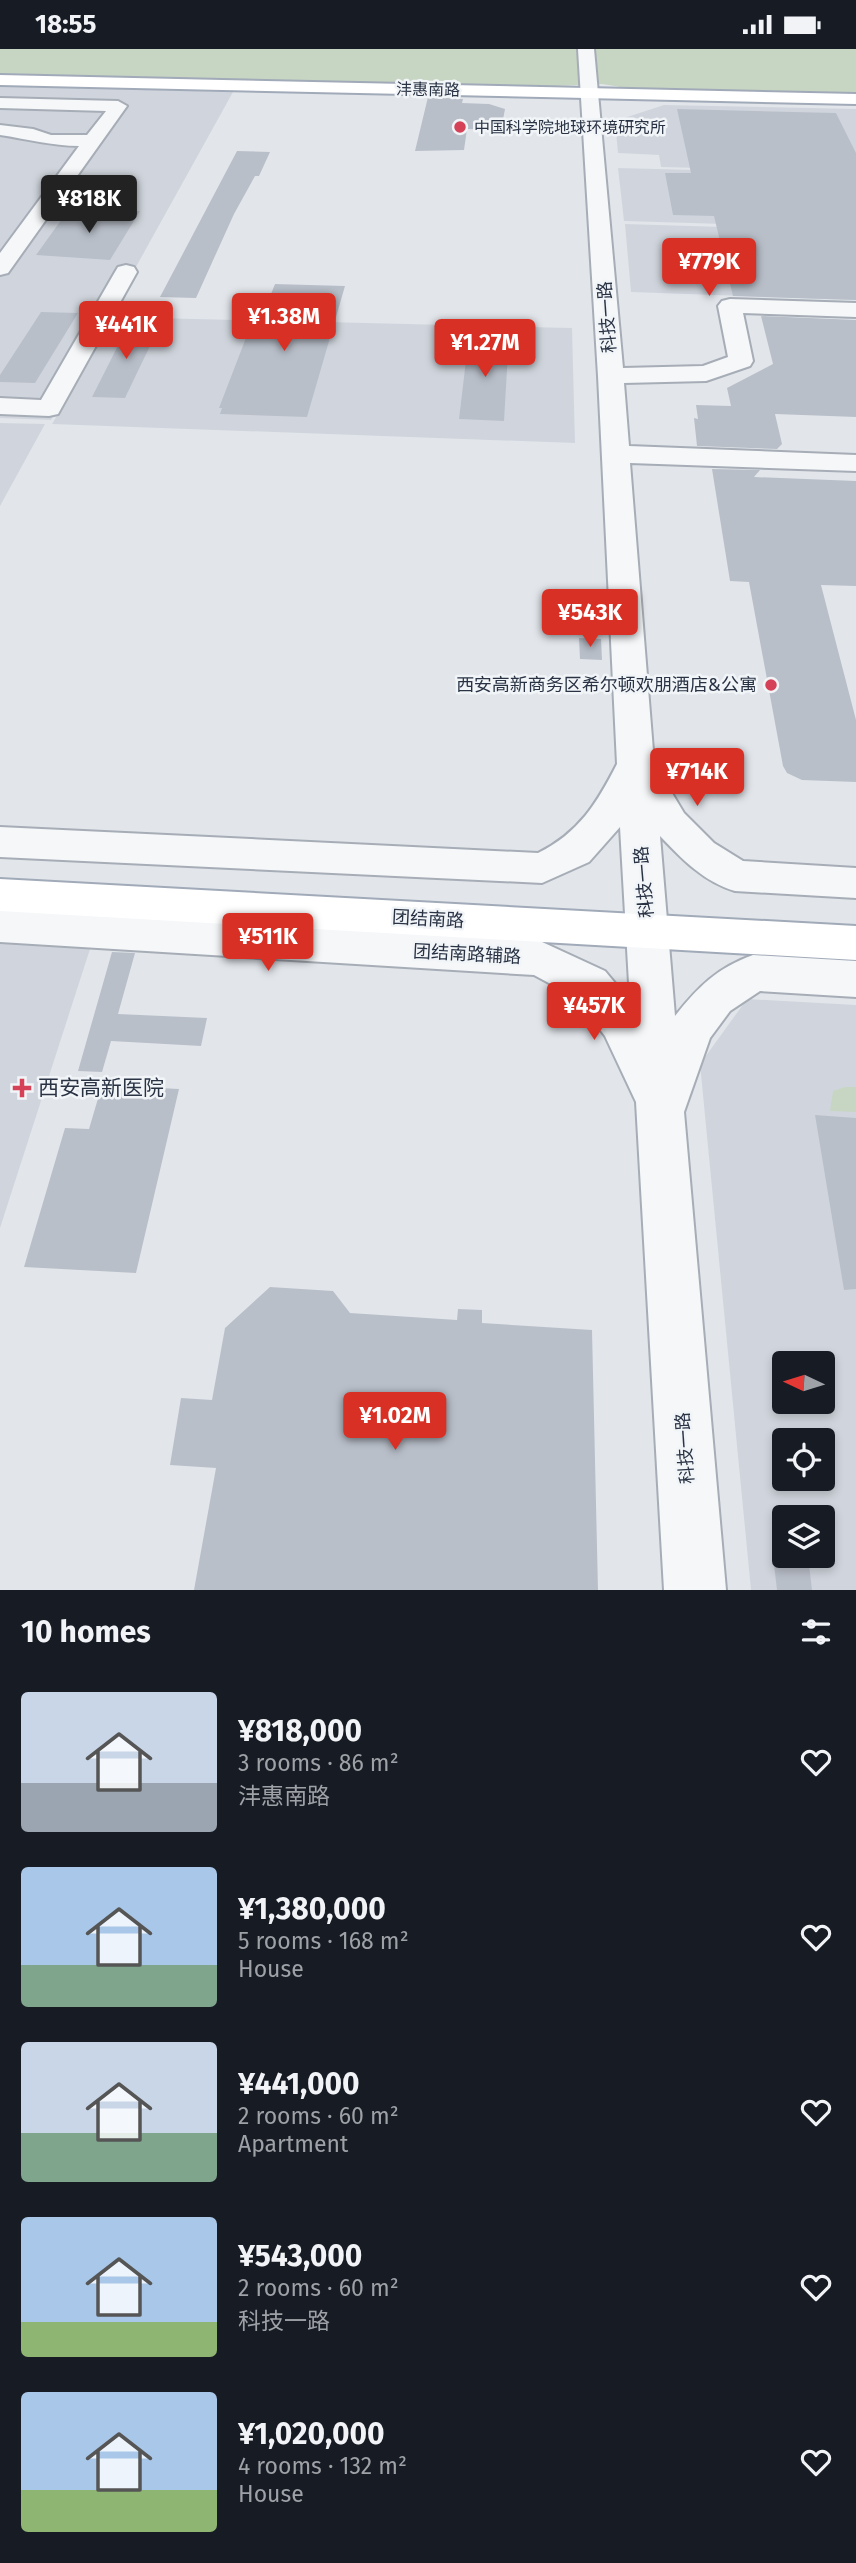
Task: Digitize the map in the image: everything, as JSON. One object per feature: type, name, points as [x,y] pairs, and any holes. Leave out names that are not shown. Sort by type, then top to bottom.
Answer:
[{"type":"main road","name":"沣惠南路","points":[[0,80],[856,99]]},
{"type":"main road","name":"团结南路","points":[[0,871],[647,919],[856,943]]},
{"type":"main road","name":"团结南路","points":[[0,895],[647,919],[856,917]]},
{"type":"street","name":"科技一路","points":[[586,49],[617,454],[636,763],[695,1590]]},
{"type":"street","points":[[3,103],[28,81]]},
{"type":"street","points":[[0,268],[117,106],[3,103]]},
{"type":"street","points":[[0,129],[33,134],[48,140]]},
{"type":"street","points":[[0,149],[48,140],[92,141]]},
{"type":"street","points":[[8,219],[34,220]]},
{"type":"street","points":[[0,406],[48,408],[126,272]]},
{"type":"street","points":[[611,376],[706,373],[741,361],[730,306],[856,310]]},
{"type":"street","points":[[617,454],[856,463]]},
{"type":"street","points":[[0,842],[542,868],[575,852],[614,810],[636,763]]},
{"type":"street","points":[[636,763],[670,823],[700,853],[735,876],[856,883]]},
{"type":"street","name":"团结南路辅路","points":[[0,926],[540,958],[590,984],[622,1024],[662,1111]]},
{"type":"street","points":[[662,1111],[691,1029],[715,998],[753,973],[856,979]]},
{"type":"shaded area","points":[[0,86],[233,92],[51,420],[0,418]]},
{"type":"shaded area","points":[[664,105],[856,109],[856,172],[661,167],[659,155],[618,153],[615,121]]},
{"type":"shaded area","points":[[618,168],[856,174],[856,228],[624,221]]},
{"type":"shaded area","points":[[625,224],[856,231],[856,300],[631,292]]},
{"type":"shaded area","points":[[114,317],[572,328],[575,443],[52,424]]},
{"type":"shaded area","points":[[0,423],[45,424],[0,506]]},
{"type":"shaded area","name":"西安高新医院","points":[[0,943],[90,949],[0,1228]]},
{"type":"shaded area","points":[[747,999],[856,1005],[856,1590],[751,1590],[700,1064]]},
{"type":"green space","points":[[0,49],[856,49],[856,94],[627,88],[602,84],[552,86],[0,75]]},
{"type":"green space","points":[[856,1087],[856,1112],[830,1111],[833,1091]]},
{"type":"building","points":[[428,97],[463,99],[462,103],[489,104],[505,109],[501,130],[467,129],[464,150],[415,151]]},
{"type":"building","points":[[677,109],[836,113],[856,153],[856,300],[733,296],[714,216],[673,215],[665,173],[691,173]]},
{"type":"building","points":[[237,151],[270,152],[259,176],[255,176],[234,214],[196,298],[160,297]]},
{"type":"building","points":[[108,210],[140,211],[110,260],[36,255],[67,212],[106,213]]},
{"type":"building","points":[[275,284],[345,286],[307,417],[220,414],[222,408],[219,408],[249,330],[258,327]]},
{"type":"building","points":[[41,312],[78,313],[35,383],[0,382],[0,375]]},
{"type":"building","points":[[761,316],[856,320],[856,417],[775,414],[782,444],[777,449],[697,446],[694,418],[698,419],[696,405],[731,406],[727,388],[773,364]]},
{"type":"building","points":[[129,324],[160,325],[125,398],[92,397]]},
{"type":"building","points":[[469,335],[509,336],[504,421],[459,419]]},
{"type":"building","points":[[712,469],[760,470],[754,477],[856,481],[856,586],[821,585],[856,720],[856,782],[802,780],[787,773],[783,766],[749,582],[730,581]]},
{"type":"building","points":[[579,638],[601,639],[602,660],[580,659]]},
{"type":"building","points":[[112,952],[135,953],[118,1014],[207,1018],[201,1046],[111,1041],[102,1072],[78,1071]]},
{"type":"building","points":[[102,1085],[179,1089],[136,1273],[24,1267],[65,1128],[89,1129]]},
{"type":"building","points":[[815,1115],[856,1118],[856,1289],[844,1290]]},
{"type":"building","points":[[270,1287],[333,1291],[350,1313],[457,1320],[458,1309],[482,1310],[482,1323],[592,1330],[598,1590],[194,1590],[216,1468],[170,1465],[181,1398],[212,1400],[225,1328]]},
{"type":"building","points":[[774,1568],[809,1568],[812,1590],[777,1590]]},
{"type":"place","name":"中国科学院地球环境研究所","points":[[460,127]]},
{"type":"place","name":"西安高新商务区希尔顿欢朋酒店&公寓","points":[[771,685]]},
{"type":"place","name":"西安高新医院","points":[[22,1088]]}]
